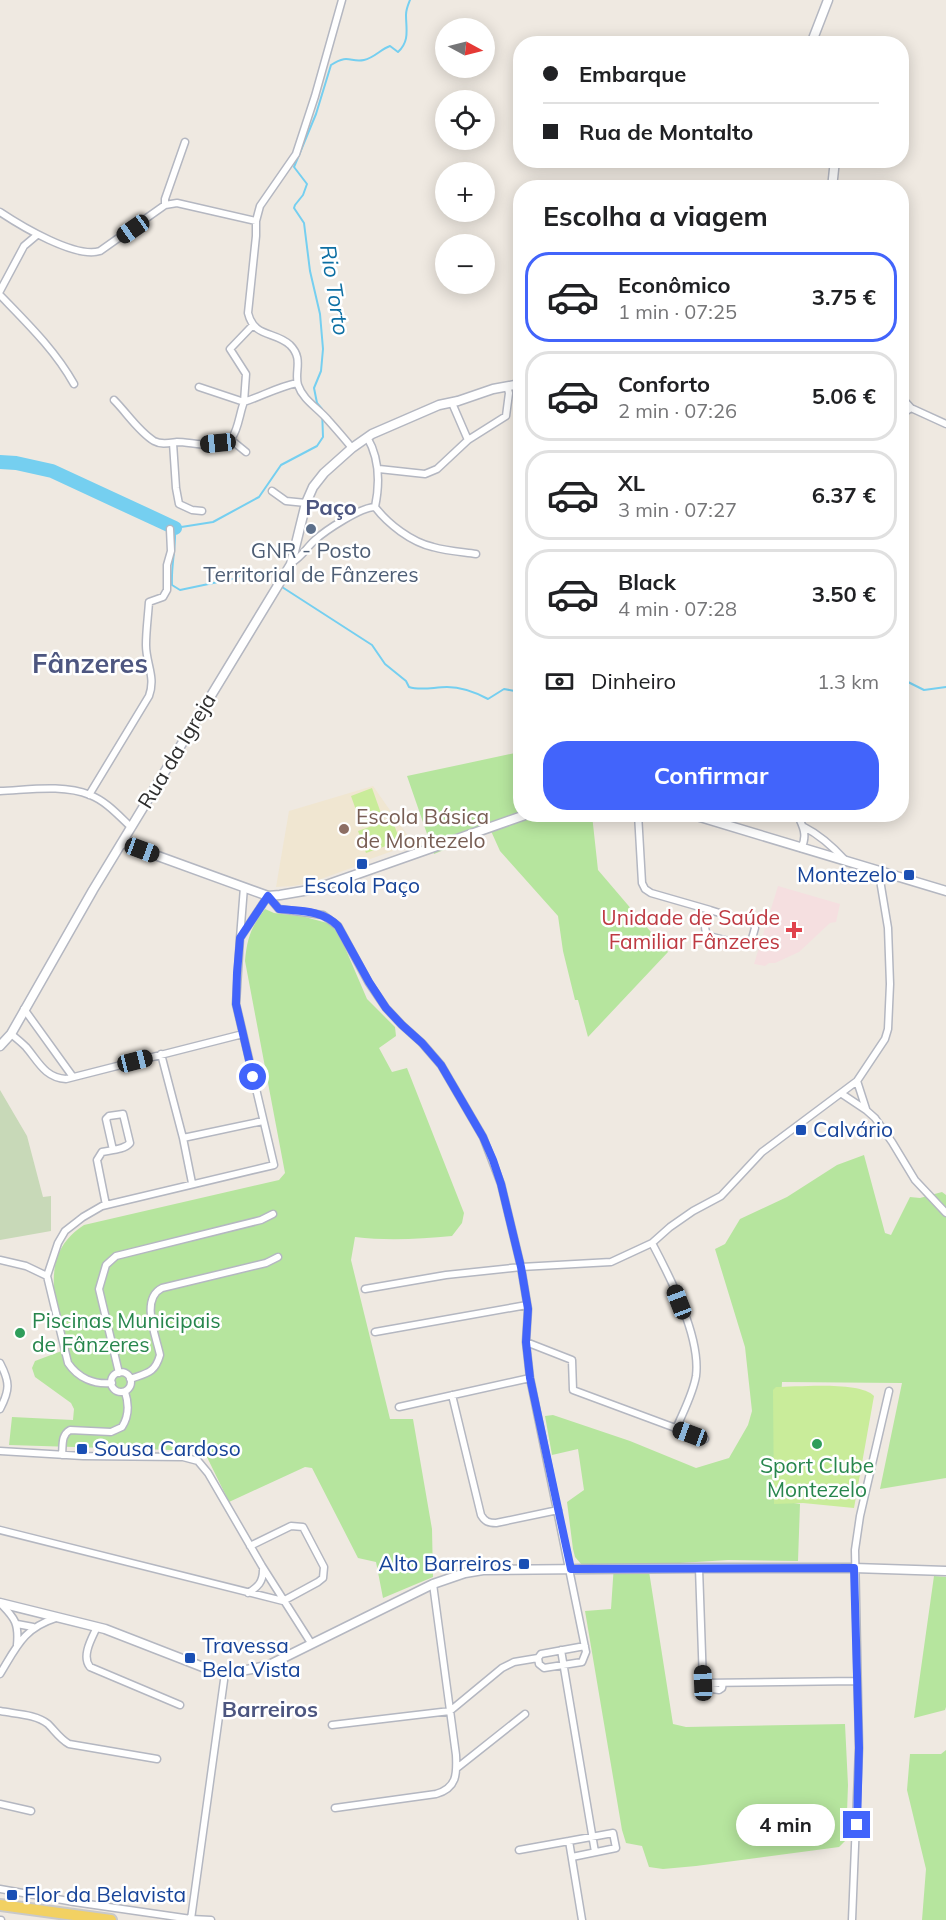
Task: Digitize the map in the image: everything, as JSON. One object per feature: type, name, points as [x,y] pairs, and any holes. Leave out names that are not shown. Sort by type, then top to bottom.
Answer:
[{"type":"main road","points":[[0,1905],[111,1920]]},
{"type":"street","points":[[342,0],[296,154],[260,206],[256,221],[248,313],[253,325],[265,334],[277,337],[290,345],[297,357],[297,383],[302,393],[352,448]]},
{"type":"street","points":[[814,36],[828,0]]},
{"type":"street","points":[[165,205],[165,199],[185,142]]},
{"type":"street","points":[[0,212],[37,235],[93,254],[165,205],[177,204],[256,221]]},
{"type":"street","points":[[37,235],[24,246],[0,293],[51,349],[74,384]]},
{"type":"street","points":[[114,400],[141,430],[154,441],[162,444],[205,445],[230,440],[236,431],[244,402],[246,374],[230,349],[253,325]]},
{"type":"street","points":[[199,387],[244,402],[281,386],[297,383]]},
{"type":"street","name":"Rua da Igreja","points":[[0,1046],[11,1034],[131,827],[291,564],[306,503],[313,487],[324,473],[367,437],[439,405],[513,385]]},
{"type":"street","points":[[379,469],[424,474],[437,469],[468,440],[506,416],[509,393],[507,386]]},
{"type":"street","points":[[452,403],[468,440]]},
{"type":"street","points":[[911,408],[946,424]]},
{"type":"street","points":[[367,437],[373,447],[379,469],[375,507],[385,520],[416,541],[432,547],[476,554]]},
{"type":"street","points":[[230,440],[246,452]]},
{"type":"street","points":[[173,443],[179,504],[192,510],[202,511]]},
{"type":"street","points":[[272,491],[286,501],[306,503]]},
{"type":"street","points":[[291,564],[299,559],[314,541],[335,525],[364,508],[375,507]]},
{"type":"street","points":[[89,795],[152,688],[146,648],[149,602],[163,597],[166,590],[167,565],[171,551],[170,529]]},
{"type":"street","points":[[0,791],[53,789],[75,791],[89,795],[107,805],[131,827]]},
{"type":"street","points":[[122,843],[268,896],[315,889],[513,819]]},
{"type":"street","points":[[638,822],[642,883],[645,889],[651,893],[710,910],[754,924],[751,942],[744,945],[709,936],[705,928],[710,910]]},
{"type":"street","points":[[716,822],[946,891]]},
{"type":"street","points":[[801,822],[805,838],[801,848]]},
{"type":"street","points":[[804,827],[835,849],[848,862]]},
{"type":"street","points":[[365,1289],[446,1275],[521,1267],[611,1262],[652,1243],[693,1211],[721,1197],[762,1152],[857,1081],[885,1039],[888,1029],[890,984],[888,928],[880,880],[882,873]]},
{"type":"street","points":[[112,1383],[98,1383],[83,1378],[75,1373],[68,1363],[47,1276],[54,1253],[65,1231],[83,1217],[106,1205],[274,1165],[236,1004],[244,887]]},
{"type":"street","points":[[240,938],[268,896]]},
{"type":"street","points":[[268,896],[279,909],[317,914],[332,920],[338,926],[386,1008],[441,1065],[483,1137],[493,1160],[521,1267],[527,1305],[526,1342],[530,1378],[571,1569],[586,1652],[582,1662],[544,1668],[539,1664],[538,1658]]},
{"type":"street","points":[[24,1009],[73,1077]]},
{"type":"street","points":[[11,1034],[25,1046],[43,1070],[53,1077],[66,1079],[243,1034]]},
{"type":"street","points":[[161,1054],[192,1183]]},
{"type":"street","points":[[857,1081],[866,1110]]},
{"type":"street","points":[[842,1094],[875,1119],[915,1180],[946,1213]]},
{"type":"street","points":[[106,1205],[97,1161],[102,1152],[113,1150],[125,1147],[130,1143],[123,1114],[109,1116],[106,1119],[113,1150]]},
{"type":"street","points":[[183,1138],[263,1121]]},
{"type":"street","points":[[119,1373],[99,1289],[106,1265],[116,1256],[261,1220],[273,1214]]},
{"type":"street","points":[[652,1243],[671,1279],[696,1351],[696,1376],[676,1429]]},
{"type":"street","points":[[130,1379],[148,1373],[156,1368],[158,1363],[160,1355],[149,1305],[156,1291],[266,1263],[278,1257]]},
{"type":"street","points":[[0,1260],[26,1266],[47,1276]]},
{"type":"street","points":[[375,1332],[527,1305]]},
{"type":"street","points":[[526,1342],[572,1360],[573,1390],[705,1439]]},
{"type":"street","points":[[0,1363],[8,1379],[7,1396],[0,1409]]},
{"type":"street","points":[[119,1373],[127,1375],[130,1379],[129,1388],[125,1392]]},
{"type":"street","points":[[119,1373],[113,1378],[112,1383],[117,1391],[125,1392]]},
{"type":"street","points":[[399,1407],[530,1378]]},
{"type":"street","points":[[852,1920],[859,1748],[854,1568],[860,1516],[889,1391]]},
{"type":"street","points":[[62,1455],[63,1439],[70,1430],[111,1432],[122,1427],[128,1412],[125,1392]]},
{"type":"street","points":[[452,1395],[484,1520],[489,1523],[558,1510]]},
{"type":"street","points":[[0,1451],[62,1455],[183,1457],[198,1461],[208,1473],[283,1601],[311,1643]]},
{"type":"street","points":[[0,1530],[283,1601],[318,1582],[325,1573],[303,1527],[291,1526],[250,1546]]},
{"type":"street","points":[[248,1593],[259,1586],[263,1578],[262,1566]]},
{"type":"street","points":[[699,1568],[703,1683],[857,1681]]},
{"type":"street","points":[[0,1603],[97,1627],[208,1669],[225,1673],[244,1672],[269,1665],[433,1584],[465,1573],[483,1570],[854,1568],[946,1571]]},
{"type":"street","points":[[335,1808],[444,1791],[453,1782],[457,1768],[433,1584]]},
{"type":"street","points":[[0,1603],[17,1623],[17,1645]]},
{"type":"street","points":[[0,1674],[17,1645],[33,1627],[60,1617]]},
{"type":"street","points":[[17,1623],[33,1627]]},
{"type":"street","points":[[97,1627],[85,1658],[90,1667],[180,1705]]},
{"type":"street","points":[[332,1725],[450,1711],[502,1668],[514,1662],[538,1658],[541,1654],[585,1646]]},
{"type":"street","points":[[561,1650],[596,1852]]},
{"type":"street","points":[[191,1919],[225,1673]]},
{"type":"street","points":[[0,1711],[39,1719],[69,1744],[157,1759]]},
{"type":"street","points":[[457,1768],[525,1714]]},
{"type":"street","points":[[0,1804],[31,1811]]},
{"type":"street","points":[[519,1850],[614,1833],[616,1848],[572,1857]]},
{"type":"street","points":[[569,1842],[582,1920]]},
{"type":"street","points":[[0,1889],[74,1902],[211,1920]]},
{"type":"shaded area","name":"Escola Básica de Montezelo","points":[[373,786],[415,846],[408,849],[404,847],[310,883],[276,887],[289,811]]},
{"type":"shaded area","name":"Unidade de Saúde Familiar Fânzeres","points":[[778,886],[840,904],[836,922],[830,923],[799,952],[765,966],[754,964]]},
{"type":"green space","points":[[513,753],[513,822],[593,822],[598,870],[668,952],[588,1037],[578,1000],[575,1000],[563,951],[558,916],[500,851],[491,831],[434,854],[407,776]]},
{"type":"green space","points":[[372,788],[383,819],[362,827],[351,796]]},
{"type":"green space","points":[[392,819],[400,841],[366,853],[358,831]]},
{"type":"green space","points":[[265,909],[274,913],[305,917],[331,924],[340,936],[367,999],[395,1027],[396,1036],[379,1048],[392,1072],[407,1068],[464,1213],[462,1223],[452,1236],[404,1239],[355,1237],[351,1260],[390,1419],[413,1419],[432,1529],[433,1577],[383,1598],[376,1562],[358,1558],[312,1468],[305,1467],[229,1502],[204,1451],[9,1445],[12,1417],[73,1420],[74,1409],[71,1403],[35,1377],[32,1368],[35,1361],[67,1349],[58,1316],[54,1282],[55,1266],[60,1251],[69,1237],[84,1225],[279,1180],[285,1173],[245,961],[251,933]]},
{"type":"green space","points":[[0,1090],[27,1136],[43,1197],[51,1196],[51,1231],[0,1240]]},
{"type":"green space","points":[[864,1155],[885,1233],[891,1235],[910,1197],[920,1198],[942,1192],[946,1195],[946,1478],[880,1489],[902,1383],[782,1382],[776,1500],[800,1504],[798,1561],[728,1560],[648,1565],[673,1724],[686,1727],[845,1724],[848,1785],[846,1840],[839,1847],[696,1866],[663,1869],[649,1867],[642,1846],[626,1843],[622,1830],[585,1611],[611,1609],[614,1564],[582,1565],[575,1557],[567,1502],[584,1490],[578,1449],[552,1455],[545,1416],[553,1415],[630,1441],[696,1468],[729,1458],[748,1425],[752,1411],[745,1347],[715,1249],[725,1244],[740,1219],[787,1197],[837,1165]]},
{"type":"green space","name":"Sport Clube Montezelo","points":[[776,1387],[856,1388],[874,1396],[854,1508],[803,1503],[774,1504],[773,1390]]},
{"type":"green space","points":[[934,1576],[946,1577],[946,1707],[945,1710],[914,1718]]},
{"type":"green space","points":[[946,1750],[946,1920],[922,1920],[926,1869],[907,1790],[910,1754],[941,1754]]},
{"type":"waterway","name":"Rio Torto","points":[[270,581],[252,571],[245,572],[237,578],[180,590],[172,585],[175,528],[213,522],[259,497],[281,465],[317,446],[323,437],[322,409],[317,403],[314,388],[321,371],[323,349],[320,314],[310,271],[304,223],[294,208],[307,184],[294,167],[316,114],[331,65],[346,59],[359,61],[368,59],[390,46],[398,52],[406,39],[406,13],[410,0]]},
{"type":"waterway","name":"Rio Torto","points":[[0,462],[52,471],[175,528]]},
{"type":"waterway","points":[[282,587],[372,645],[385,664],[406,681],[409,687],[418,689],[458,688],[488,699],[504,689],[513,691]]},
{"type":"waterway","points":[[909,682],[924,690],[946,687]]},
{"type":"place","name":"GNR - Posto Territorial de Fânzeres","points":[[311,529]]},
{"type":"place","name":"Escola Básica de Montezelo","points":[[344,829]]},
{"type":"place","name":"Escola Paço","points":[[362,864]]},
{"type":"place","name":"Montezelo","points":[[909,875]]},
{"type":"place","name":"Unidade de Saúde Familiar Fânzeres","points":[[794,930]]},
{"type":"place","name":"Calvário","points":[[801,1130]]},
{"type":"place","name":"Piscinas Municipais de Fânzeres","points":[[20,1333]]},
{"type":"place","name":"Sport Clube Montezelo","points":[[817,1444]]},
{"type":"place","name":"Sousa Cardoso","points":[[82,1449]]},
{"type":"place","name":"Alto Barreiros","points":[[524,1564]]},
{"type":"place","name":"Travessa Bela Vista","points":[[190,1658]]},
{"type":"place","name":"Flor da Belavista","points":[[12,1895]]},
{"type":"district","name":"Paço","points":[[331,507]]},
{"type":"district","name":"Fânzeres","points":[[90,664]]},
{"type":"district","name":"Barreiros","points":[[270,1709]]},
{"type":"route","points":[[253,1077],[236,1004],[237,973],[240,938],[268,896],[279,909],[323,915],[338,926],[386,1008],[441,1065],[483,1137],[501,1184],[521,1267],[528,1309],[526,1342],[530,1378],[571,1569],[854,1568],[859,1748],[857,1825]]}]
